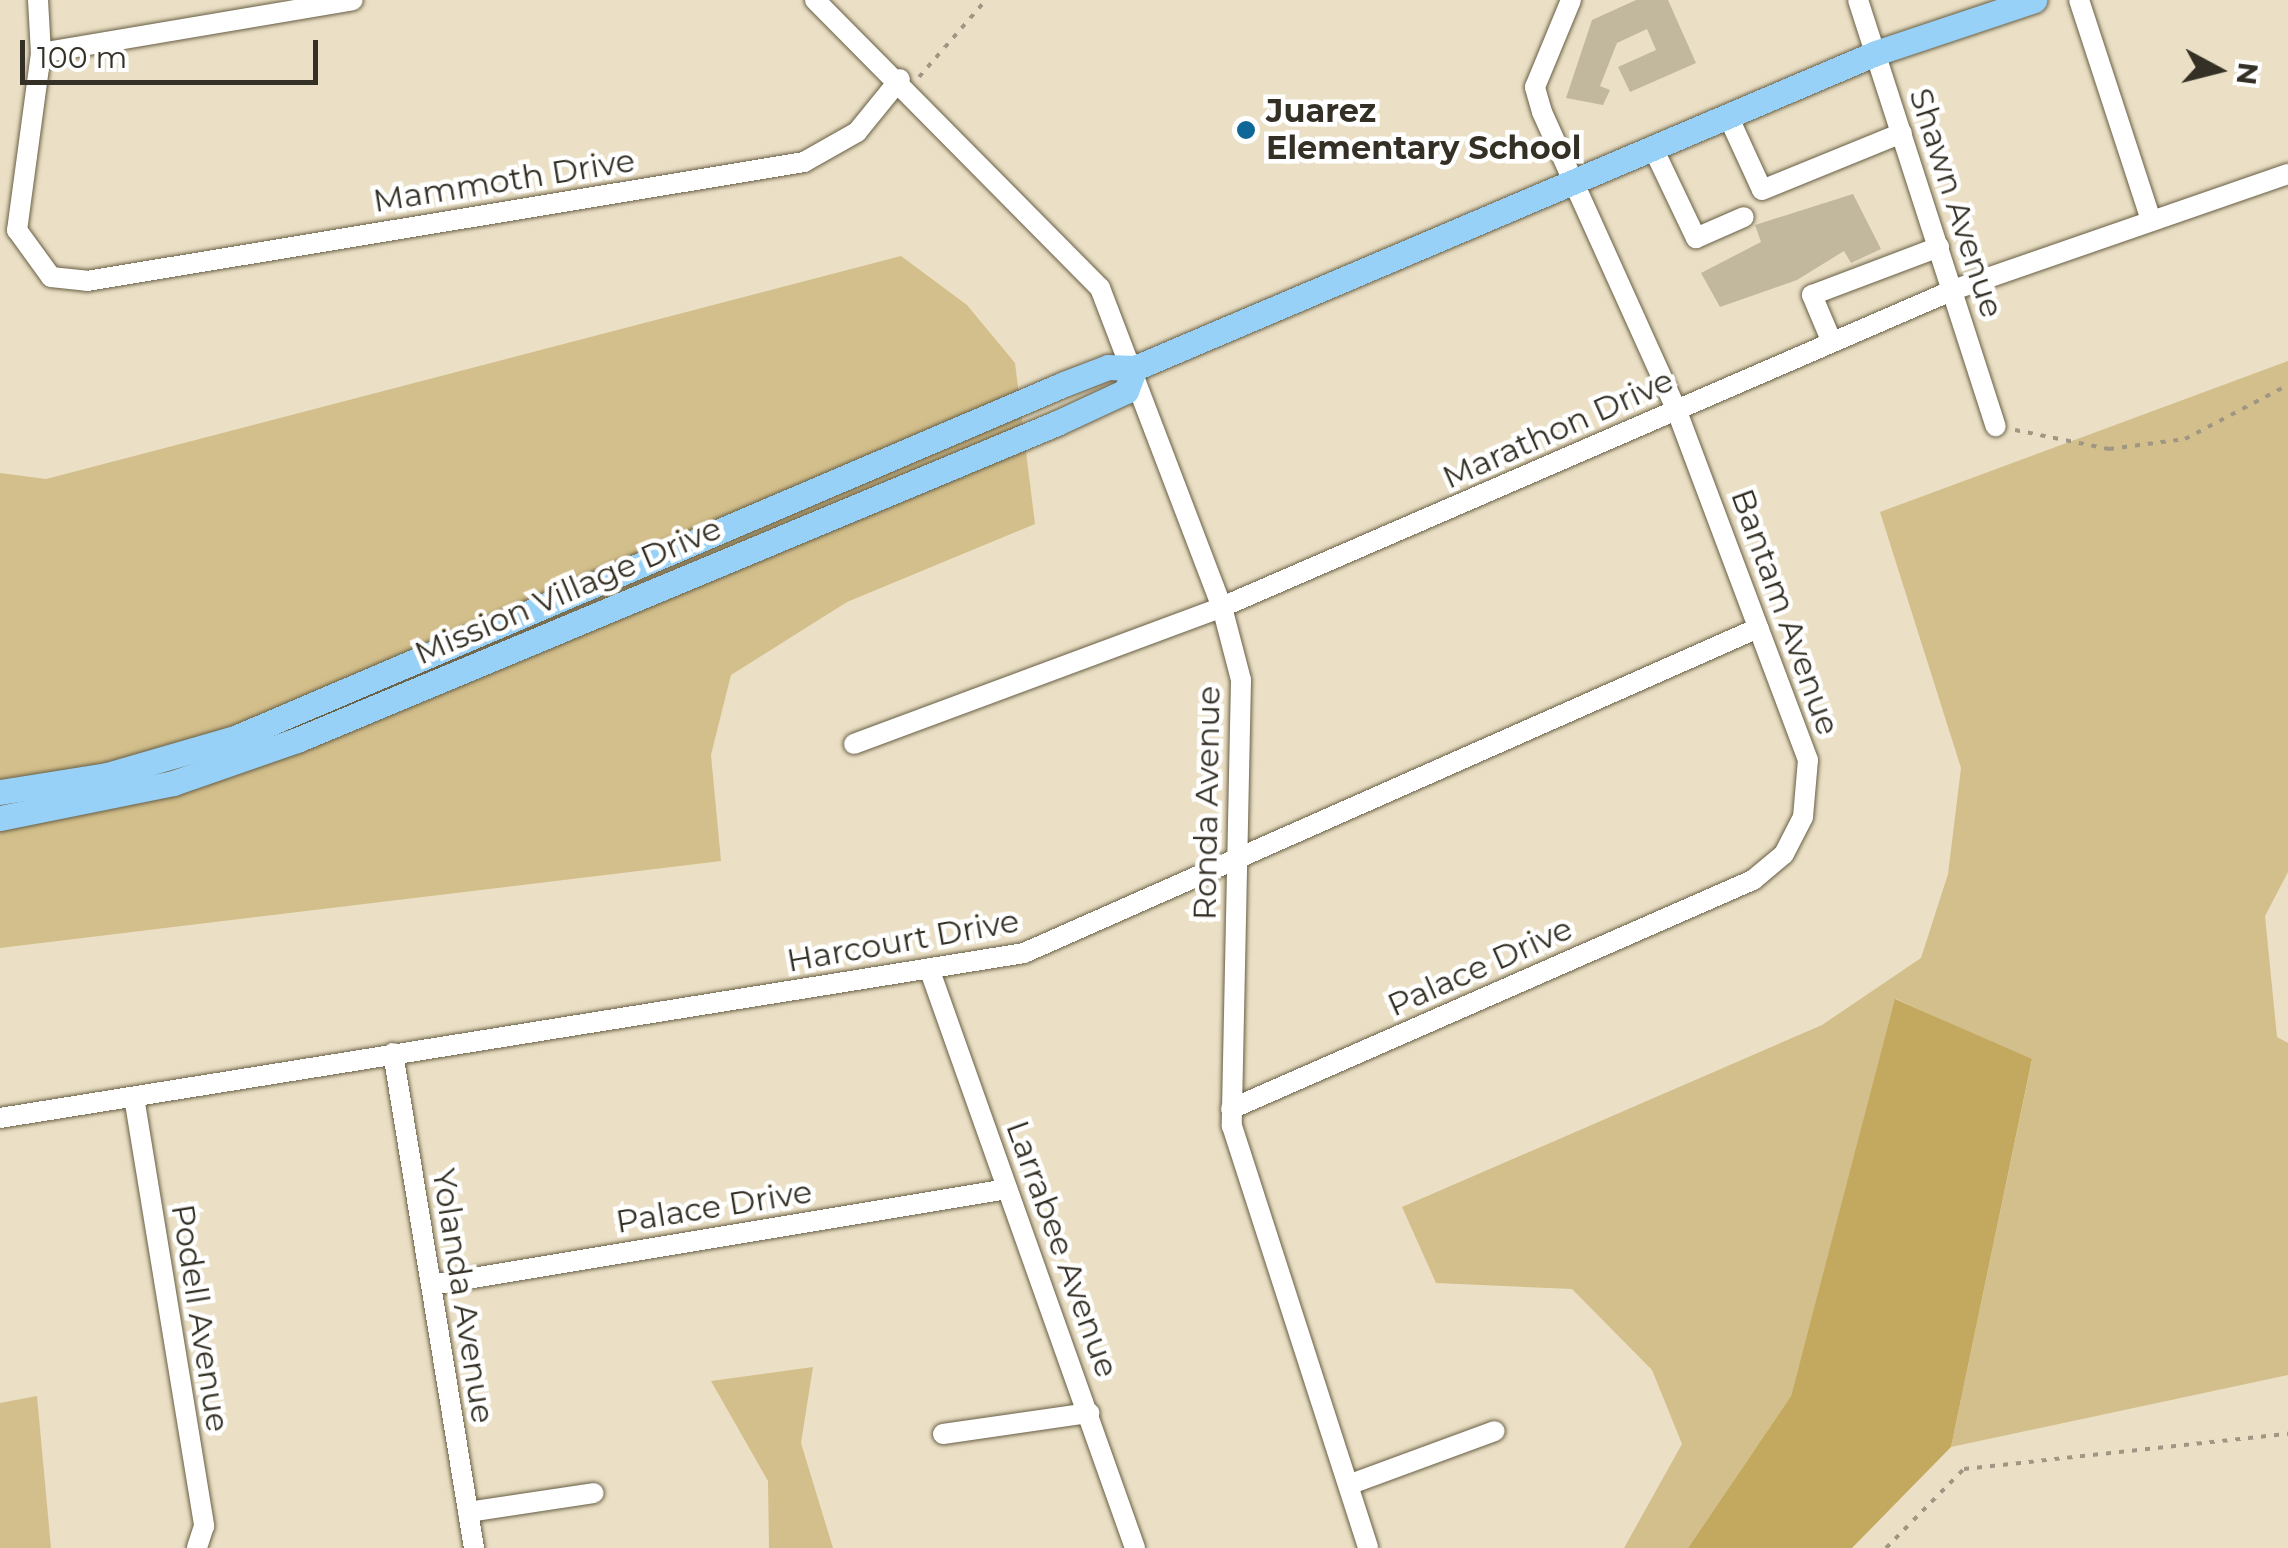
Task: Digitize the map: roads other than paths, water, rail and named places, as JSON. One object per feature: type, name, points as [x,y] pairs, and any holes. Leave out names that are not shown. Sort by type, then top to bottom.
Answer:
[{"type":"main road","name":"Mission Village Drive","points":[[0,792],[107,775],[235,738],[1064,384],[1108,366],[1135,368],[1876,53],[2034,0]]},
{"type":"main road","name":"Mission Village Drive","points":[[0,818],[173,783],[281,746],[1056,424],[1126,391],[1135,368]]},
{"type":"street","points":[[38,0],[41,53],[354,0]]},
{"type":"street","name":"Ronda Avenue","points":[[816,0],[1076,255],[1135,368],[1222,607],[1241,680],[1231,1109],[1352,1484],[1368,1548]]},
{"type":"street","name":"Bantam Avenue","points":[[1571,0],[1535,87],[1572,183],[1676,410],[1808,760],[1804,818],[1784,854],[1752,880]]},
{"type":"street","name":"Shawn Avenue","points":[[1858,0],[1996,426]]},
{"type":"street","points":[[2078,0],[2150,217]]},
{"type":"street","name":"Mammoth Drive","points":[[41,53],[20,245],[51,277],[87,281],[804,162],[857,132],[905,84]]},
{"type":"street","points":[[1728,116],[1762,190],[1902,133]]},
{"type":"street","points":[[1653,148],[1696,238],[1744,217]]},
{"type":"street","name":"Marathon Drive","points":[[854,744],[1222,607],[1953,290],[2150,217],[2288,174]]},
{"type":"street","points":[[1831,340],[1812,295],[1939,247]]},
{"type":"street","name":"Harcourt Drive","points":[[0,1118],[930,972],[1024,953],[1758,628]]},
{"type":"street","name":"Palace Drive","points":[[1231,1109],[1752,880]]},
{"type":"street","name":"Larrabee Avenue","points":[[930,972],[1135,1548]]},
{"type":"street","name":"Yolanda Avenue","points":[[393,1054],[474,1548]]},
{"type":"street","name":"Podell Avenue","points":[[134,1096],[204,1526],[197,1548]]},
{"type":"street","name":"Palace Drive","points":[[432,1285],[1008,1189]]},
{"type":"street","points":[[943,1434],[1089,1413]]},
{"type":"street","points":[[1352,1484],[1495,1431]]},
{"type":"street","points":[[468,1512],[594,1494]]},
{"type":"place","name":"Juarez Elementary School","points":[[1246,130]]}]
